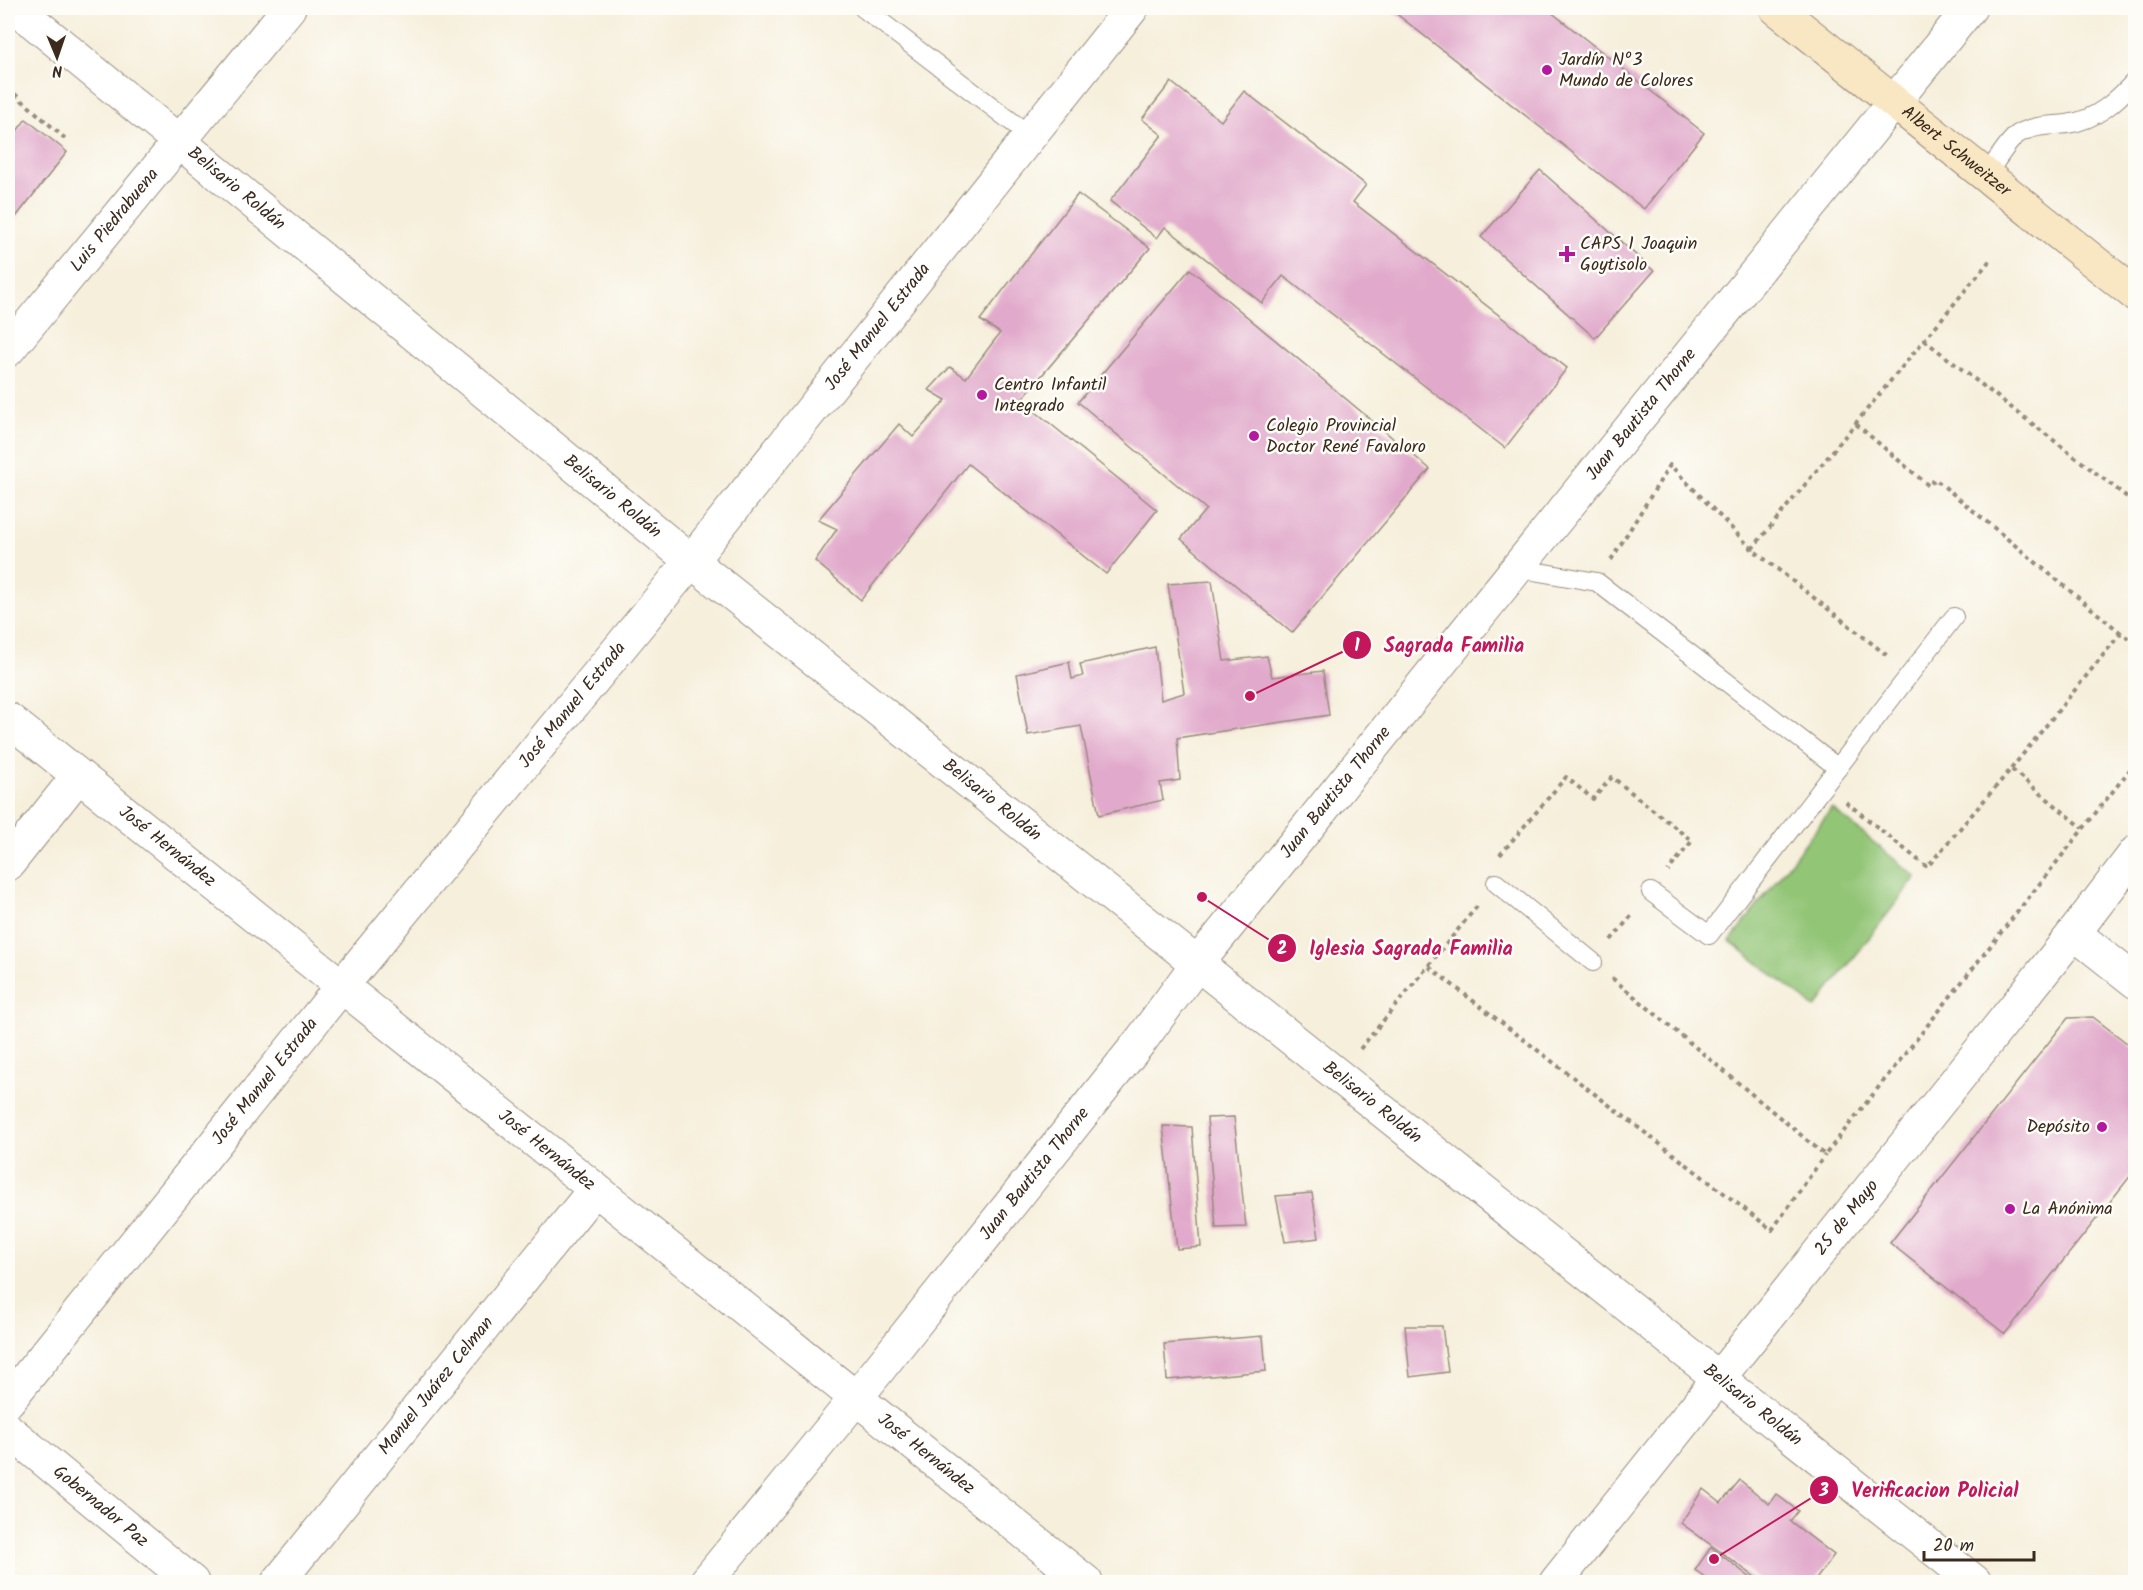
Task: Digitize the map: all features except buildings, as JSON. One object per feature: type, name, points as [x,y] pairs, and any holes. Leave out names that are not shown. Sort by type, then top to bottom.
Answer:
[{"type":"main road","name":"Albert Schweitzer","points":[[1776,8],[2136,295]]},
{"type":"street","name":"Belisario Roldán","points":[[16,8],[691,561],[1975,1582]]},
{"type":"street","name":"Luis Piedrabuena","points":[[8,350],[289,8]]},
{"type":"street","name":"José Manuel Estrada","points":[[8,1401],[341,987],[691,561],[1132,8]]},
{"type":"street","name":"Juan Bautista Thorne","points":[[706,1582],[1142,1039],[1197,964],[1893,100],[1970,8]]},
{"type":"street","name":"José Hernández","points":[[8,719],[1086,1582]]},
{"type":"street","points":[[8,864],[78,776]]},
{"type":"street","name":"25 de Mayo","points":[[1556,1582],[2074,933],[2136,852]]},
{"type":"street","points":[[2074,933],[2136,981]]},
{"type":"street","name":"Manuel Juárez Celman","points":[[278,1582],[595,1190]]},
{"type":"street","name":"Gobernador Paz","points":[[8,1430],[192,1582]]},
{"type":"lane","points":[[863,8],[1029,135]]},
{"type":"lane","points":[[1987,175],[2016,135],[2037,126],[2069,124],[2089,119],[2117,101],[2136,80]]},
{"type":"lane","points":[[1516,568],[1597,582],[1838,768]]},
{"type":"lane","points":[[1651,892],[1709,935],[1954,617]]},
{"type":"lane","points":[[1496,883],[1593,962]]},
{"type":"path","points":[[8,88],[68,141]]},
{"type":"path","points":[[1752,549],[1991,258]]},
{"type":"path","points":[[1924,340],[2136,504]]},
{"type":"path","points":[[1856,424],[1929,486],[1935,479],[2136,644]]},
{"type":"path","points":[[1597,582],[1670,465],[1752,549],[1910,674]]},
{"type":"path","points":[[1825,785],[1927,867],[2011,769],[2121,633]]},
{"type":"path","points":[[1429,967],[1772,1230],[1825,1155],[2136,762]]},
{"type":"path","points":[[2011,769],[2083,828]]},
{"type":"path","points":[[1593,962],[1825,1155]]},
{"type":"green space","points":[[1832,808],[1916,877],[1815,1008],[1730,941]]},
{"type":"place","name":"Jardín Nº3 Mundo de Colores","points":[[1547,70]]},
{"type":"place","name":"CAPS 1 Joaquin Goytisolo","points":[[1567,254]]},
{"type":"place","name":"Centro Infantil Integrado","points":[[982,395]]},
{"type":"place","name":"Colegio Provincial Doctor René Favaloro","points":[[1254,436]]},
{"type":"place","name":"Sagrada Familia","points":[[1250,696]]},
{"type":"place","name":"Iglesia Sagrada Familia","points":[[1202,897]]},
{"type":"place","name":"Depósito","points":[[2102,1127]]},
{"type":"place","name":"La Anónima","points":[[2010,1209]]},
{"type":"place","name":"Verificacion Policial","points":[[1714,1559]]}]
